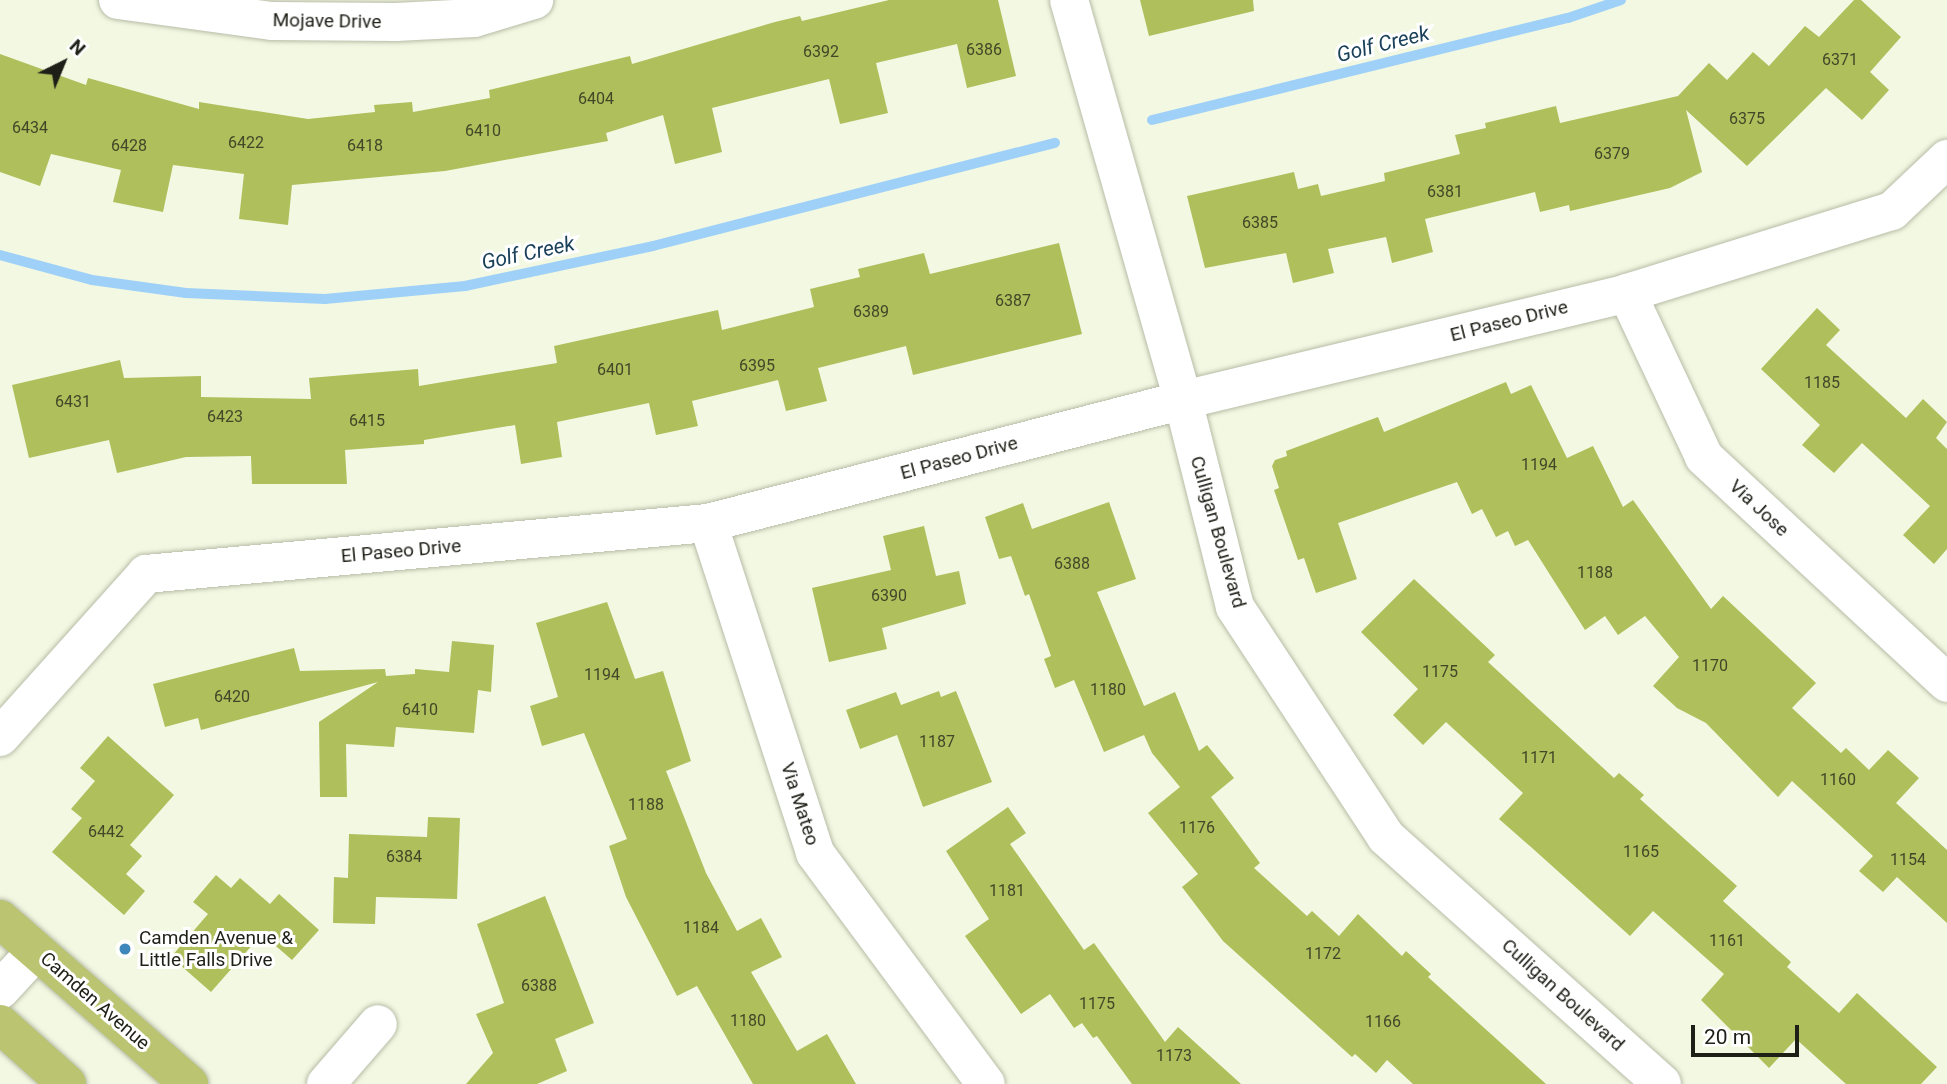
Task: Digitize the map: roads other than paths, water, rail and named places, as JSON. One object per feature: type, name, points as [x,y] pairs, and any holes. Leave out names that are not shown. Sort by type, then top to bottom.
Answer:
[{"type":"main road","name":"Camden Avenue","points":[[0,919],[189,1084]]},
{"type":"main road","points":[[0,1024],[67,1084]]},
{"type":"street","name":"Mojave Drive","points":[[118,0],[272,21],[396,22],[474,18],[534,0]]},
{"type":"street","name":"Culligan Boulevard","points":[[1069,0],[1182,400],[1235,607],[1386,837],[1662,1084]]},
{"type":"street","name":"El Paseo Drive","points":[[0,737],[146,574],[708,523],[1182,400],[1627,293],[1892,211],[1947,159]]},
{"type":"street","name":"Via Jose","points":[[1627,293],[1704,457],[1947,684]]},
{"type":"street","name":"Via Mateo","points":[[708,523],[815,853],[986,1084]]},
{"type":"street","points":[[0,990],[36,951]]},
{"type":"street","points":[[326,1084],[378,1024]]},
{"type":"waterway","name":"Golf Creek","points":[[1152,120],[1568,18],[1621,0]]},
{"type":"waterway","name":"Golf Creek","points":[[0,255],[92,280],[186,293],[325,299],[465,286],[653,246],[1055,143]]},
{"type":"place","name":"Camden Avenue & Little Falls Drive","points":[[125,949]]}]
